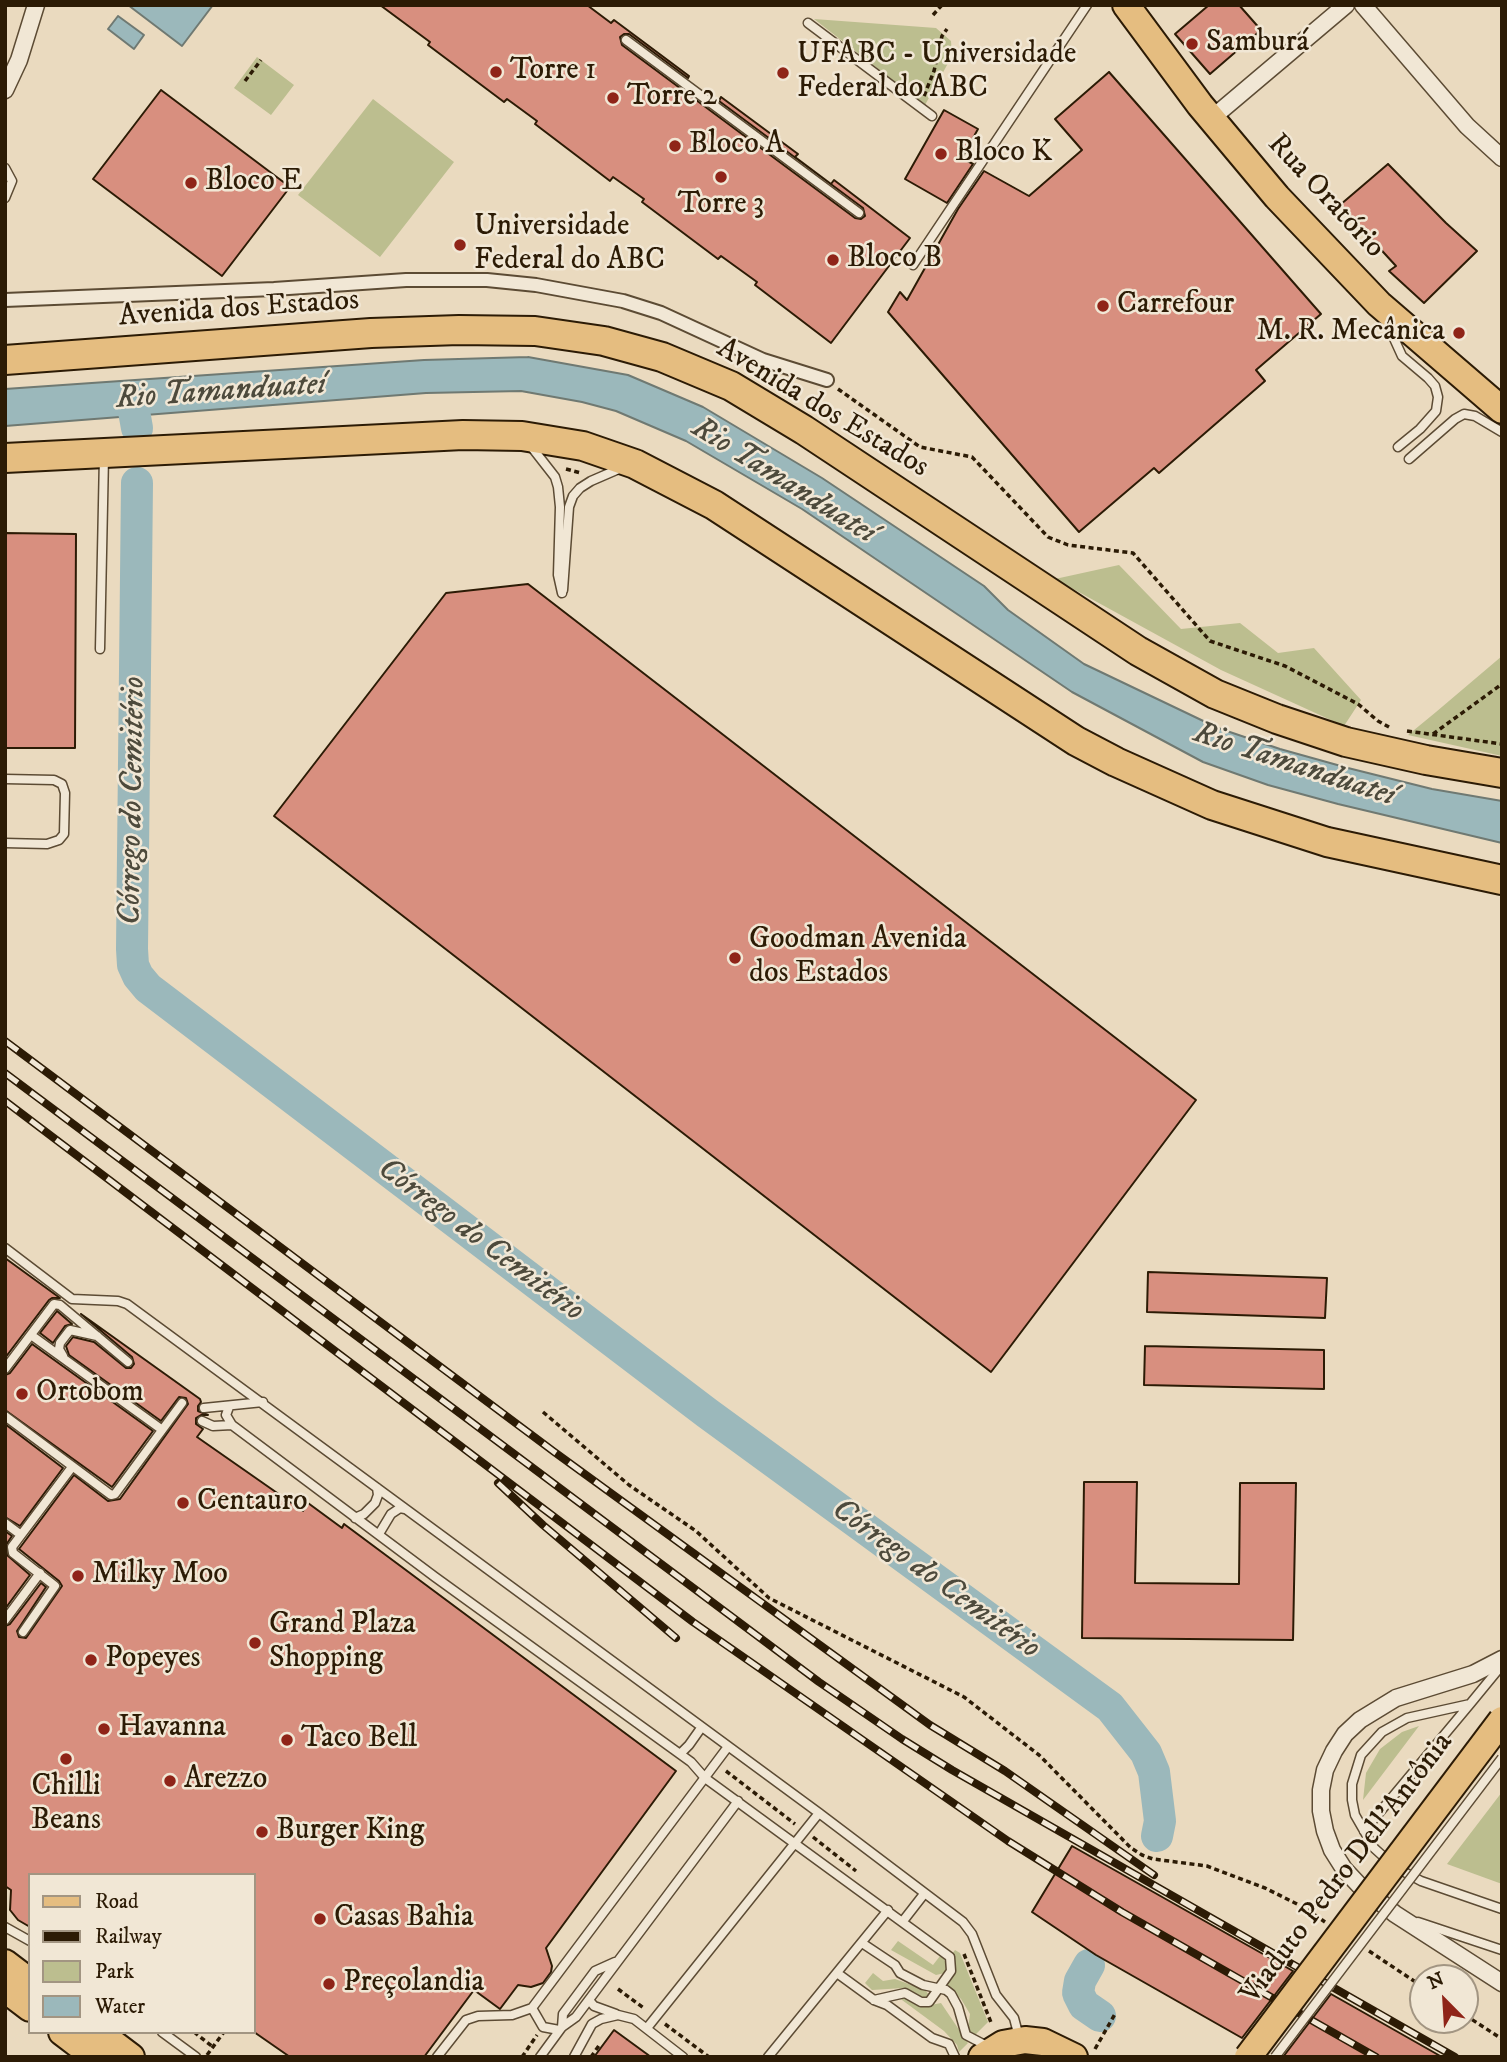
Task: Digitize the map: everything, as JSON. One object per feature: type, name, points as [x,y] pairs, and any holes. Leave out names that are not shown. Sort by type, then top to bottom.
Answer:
[{"type":"highway","name":"Avenida dos Estados","points":[[5,359],[371,333],[459,330],[536,331],[604,341],[662,357],[731,386],[804,430],[1138,651],[1215,694],[1277,719],[1346,742],[1502,773]]},
{"type":"highway","points":[[5,458],[463,435],[559,440],[635,464],[714,505],[1076,741],[1116,762],[1212,806],[1326,842],[1502,880]]},
{"type":"main road","name":"Rua Oratório","points":[[1126,5],[1211,119],[1277,197],[1379,304],[1502,410]]},
{"type":"main road","name":"Viaduto Pedro Dell'Antônia","points":[[1248,2057],[1502,1720]]},
{"type":"main road","points":[[5,1963],[28,1980]]},
{"type":"main road","points":[[5,1989],[28,2006]]},
{"type":"main road","points":[[65,2034],[95,2057]]},
{"type":"main road","points":[[101,2034],[131,2057]]},
{"type":"main road","points":[[988,2053],[1043,2042],[1083,2055]]},
{"type":"street","points":[[5,90],[19,60],[36,5]]},
{"type":"street","points":[[1211,119],[1346,5]]},
{"type":"street","points":[[1363,5],[1466,126],[1502,158]]},
{"type":"street","points":[[5,300],[274,289],[406,279],[487,280],[536,285],[623,301],[661,313],[763,360],[827,380]]},
{"type":"street","points":[[1502,1659],[1473,1674],[1396,1698],[1360,1720],[1345,1734],[1334,1751],[1325,1770],[1321,1790],[1321,1811],[1332,1850],[1344,1869],[1359,1885],[1395,1914],[1502,1983]]},
{"type":"lane","points":[[913,265],[1087,5]]},
{"type":"lane","points":[[808,23],[932,116]]},
{"type":"lane","points":[[626,40],[859,213]]},
{"type":"lane","points":[[5,168],[12,181],[5,198]]},
{"type":"lane","points":[[1379,304],[1402,356],[1428,378],[1435,386],[1438,397],[1436,411],[1398,447]]},
{"type":"lane","points":[[1409,459],[1464,414],[1475,416],[1502,432]]},
{"type":"lane","points":[[522,436],[547,466],[558,487],[558,575],[562,593],[569,507],[573,496],[580,488],[600,476],[635,464]]},
{"type":"lane","points":[[100,649],[104,454]]},
{"type":"lane","points":[[5,779],[54,779],[62,784],[65,793],[64,834],[59,840],[47,844],[5,843]]},
{"type":"lane","points":[[5,1248],[72,1299],[124,1302],[263,1402],[727,1748],[819,1813],[970,1929],[996,1995],[1014,2018],[1027,2044]]},
{"type":"lane","points":[[5,1369],[54,1304],[60,1305],[128,1362]]},
{"type":"lane","points":[[64,1358],[60,1343],[71,1330],[99,1336]]},
{"type":"lane","points":[[31,1335],[161,1430]]},
{"type":"lane","points":[[204,1408],[263,1402]]},
{"type":"lane","points":[[5,1416],[106,1494],[115,1494],[182,1403]]},
{"type":"lane","points":[[229,1407],[226,1415],[232,1425],[355,1518],[691,1762],[705,1777],[950,1957],[951,1971],[929,2002],[921,2002],[905,1993],[874,2000]]},
{"type":"lane","points":[[202,1421],[213,1426],[232,1425]]},
{"type":"lane","points":[[23,1632],[54,1590],[53,1583],[11,1550],[72,1467]]},
{"type":"lane","points":[[355,1518],[364,1514],[375,1503],[377,1488]]},
{"type":"lane","points":[[379,1534],[391,1514],[400,1508],[405,1509]]},
{"type":"lane","points":[[5,1524],[21,1535]]},
{"type":"lane","points":[[5,1619],[40,1573]]},
{"type":"lane","points":[[1364,1831],[1502,1665]]},
{"type":"lane","points":[[1470,1704],[1407,1718],[1370,1742],[1361,1755],[1352,1784],[1355,1815],[1374,1848],[1405,1874],[1502,1909]]},
{"type":"lane","points":[[680,1754],[701,1728]]},
{"type":"lane","points":[[437,2057],[466,2020],[478,2016],[512,2015],[532,2008],[727,1748]]},
{"type":"lane","name":"Viaduto Pedro Dell'Antônia","points":[[1275,2057],[1502,1758]]},
{"type":"lane","points":[[540,2057],[560,2028],[576,2017],[738,1801]]},
{"type":"lane","points":[[647,2028],[819,1813]]},
{"type":"lane","points":[[903,1921],[924,1894]]},
{"type":"lane","points":[[768,2057],[888,1910]]},
{"type":"lane","points":[[1395,1914],[1502,1950]]},
{"type":"lane","points":[[5,1927],[28,1940]]},
{"type":"lane","points":[[862,1943],[895,1965],[900,1973],[923,1985],[951,1994],[967,2037],[988,2053]]},
{"type":"lane","points":[[560,2028],[563,2014],[595,1971],[619,1959]]},
{"type":"lane","points":[[837,1973],[932,2038],[949,2044],[955,2057]]},
{"type":"lane","points":[[589,2000],[594,2006],[628,2016],[683,2057]]},
{"type":"lane","points":[[532,2008],[543,2027],[560,2028]]},
{"type":"lane","points":[[573,2057],[592,2024],[601,2018],[618,2015]]},
{"type":"lane","points":[[165,2034],[196,2057]]},
{"type":"path","points":[[933,15],[942,5]]},
{"type":"path","points":[[920,107],[934,71],[942,36],[947,29]]},
{"type":"path","points":[[245,81],[261,60]]},
{"type":"path","points":[[849,397],[920,447],[972,457],[1048,537],[1068,545],[1133,553],[1210,641],[1285,666],[1358,704],[1384,725],[1392,728]]},
{"type":"path","points":[[1431,735],[1502,684]]},
{"type":"path","points":[[1405,730],[1502,744]]},
{"type":"path","points":[[543,1412],[629,1485],[696,1531],[769,1598],[964,1696],[1040,1755],[1131,1848],[1153,1860],[1192,1862],[1224,1872],[1265,1888],[1326,1923]]},
{"type":"path","points":[[720,1767],[799,1827]]},
{"type":"path","points":[[1358,1944],[1409,1978]]},
{"type":"path","points":[[618,1989],[651,2014]]},
{"type":"path","points":[[1083,2055],[1115,2014]]},
{"type":"path","points":[[660,2021],[709,2057]]},
{"type":"path","points":[[1479,2024],[1502,2039]]},
{"type":"path","points":[[522,2057],[543,2027]]},
{"type":"path","points":[[197,2034],[214,2047]]},
{"type":"path","points":[[206,2057],[224,2034]]},
{"type":"path","points":[[591,2057],[600,2044]]},
{"type":"green space","points":[[814,19],[936,28],[951,41],[952,56],[925,105]]},
{"type":"green space","points":[[257,57],[294,85],[271,115],[234,88]]},
{"type":"green space","points":[[373,99],[454,162],[380,257],[298,195]]},
{"type":"green space","points":[[1119,565],[1181,629],[1240,623],[1278,653],[1314,648],[1361,700],[1344,726],[1221,670],[1055,579]]},
{"type":"green space","points":[[1502,656],[1502,756],[1408,735],[1436,712]]},
{"type":"green space","points":[[1419,1726],[1363,1800],[1366,1773],[1380,1749],[1402,1732]]},
{"type":"green space","points":[[1502,1792],[1502,1884],[1447,1864]]},
{"type":"green space","points":[[898,1941],[933,1965],[940,1956],[948,1968],[945,1973],[936,1975],[891,1950]]},
{"type":"green space","points":[[955,1950],[960,1953],[988,2022],[974,2036],[968,2029],[970,2014],[961,1999],[948,1986],[948,1981],[956,1971],[952,1954]]},
{"type":"green space","points":[[873,1973],[883,1981],[895,1979],[925,1990],[930,1996],[924,1998],[904,1988],[872,1990],[865,1983]]},
{"type":"green space","points":[[903,1997],[921,2007],[941,2003],[968,2043],[959,2052],[957,2045],[944,2031],[902,2000]]},
{"type":"water","points":[[128,5],[213,5],[182,46]]},
{"type":"water","points":[[118,16],[144,35],[134,49],[108,29]]},
{"type":"water","name":"Rio Tamanduateí","points":[[528,357],[628,375],[703,407],[822,478],[984,586],[1008,610],[1084,664],[1218,728],[1348,768],[1432,789],[1502,801],[1502,843],[1338,804],[1268,785],[1203,762],[1072,692],[802,509],[686,441],[616,411],[521,391],[426,393],[5,426],[5,389],[424,360]]},
{"type":"building","name":"Bloco A","points":[[380,5],[587,5],[611,23],[614,20],[689,76],[688,78],[629,34],[620,37],[622,45],[855,218],[861,219],[865,216],[863,208],[719,101],[721,97],[798,154],[795,157],[831,184],[834,180],[910,238],[831,343],[755,285],[757,282],[721,256],[718,259],[613,177],[610,181],[535,124],[537,121],[507,99],[504,102]]},
{"type":"building","points":[[1209,5],[1239,5],[1261,30],[1210,74],[1175,34]]},
{"type":"building","name":"Carrefour","points":[[1109,72],[1321,314],[1256,370],[1265,381],[1159,473],[1154,468],[1079,532],[888,312],[900,292],[907,300],[958,209],[984,171],[1029,196],[1082,150],[1055,119]]},
{"type":"building","name":"Bloco E","points":[[161,90],[290,187],[222,276],[93,179]]},
{"type":"building","name":"Bloco K","points":[[944,110],[978,129],[962,158],[973,164],[947,203],[905,179]]},
{"type":"building","points":[[1388,164],[1477,251],[1424,303],[1389,271],[1396,266],[1340,205]]},
{"type":"building","points":[[5,533],[76,534],[75,748],[5,748]]},
{"type":"building","name":"Goodman Avenida dos Estados","points":[[528,584],[1196,1100],[991,1372],[274,816],[446,593]]},
{"type":"building","points":[[5,1258],[60,1298],[49,1300],[5,1358]]},
{"type":"building","points":[[1148,1272],[1327,1278],[1325,1318],[1147,1312]]},
{"type":"building","points":[[57,1311],[72,1324],[65,1326],[53,1343],[40,1333]]},
{"type":"building","name":"Grand Plaza Shopping","points":[[81,1314],[200,1399],[198,1411],[208,1415],[196,1418],[196,1424],[203,1429],[197,1437],[303,1511],[308,1503],[342,1528],[344,1524],[676,1771],[546,1948],[552,1966],[543,1983],[531,1987],[518,1985],[500,2009],[474,1990],[424,2057],[290,2057],[256,2033],[256,1873],[28,1873],[28,1926],[18,1920],[10,1910],[11,1890],[5,1886],[5,1626],[10,1624],[41,1583],[46,1587],[17,1631],[19,1637],[26,1638],[62,1586],[19,1549],[74,1475],[108,1501],[120,1499],[188,1404],[186,1398],[179,1397],[161,1421],[69,1355],[66,1346],[73,1337],[94,1342],[126,1368],[131,1368],[134,1364],[132,1357]]},
{"type":"building","points":[[32,1344],[153,1431],[112,1487],[5,1410],[5,1375],[10,1373]]},
{"type":"building","points":[[1145,1346],[1324,1350],[1324,1389],[1144,1385]]},
{"type":"building","points":[[5,1424],[63,1468],[20,1526],[5,1517]]},
{"type":"building","points":[[1084,1482],[1137,1482],[1135,1583],[1239,1584],[1240,1483],[1296,1483],[1293,1640],[1082,1638]]},
{"type":"building","points":[[5,1531],[12,1536],[6,1545],[7,1555],[30,1575],[5,1609]]},
{"type":"building","points":[[1072,1846],[1293,1971],[1242,2038],[1096,1955],[1032,1912]]},
{"type":"building","points":[[1331,1994],[1442,2057],[1283,2057]]},
{"type":"building","points":[[614,2030],[651,2057],[594,2057]]},
{"type":"waterway","name":"Córrego do Cemitério","points":[[132,400],[137,428]]},
{"type":"waterway","name":"Córrego do Cemitério","points":[[137,483],[132,949],[133,965],[138,976],[148,988],[707,1413],[1110,1707],[1146,1753],[1154,1772],[1160,1821],[1157,1836]]},
{"type":"waterway","name":"Córrego do Cemitério","points":[[1089,1965],[1080,1981],[1078,1993],[1084,2005],[1100,2016]]},
{"type":"railway","points":[[5,1041],[553,1451],[930,1725],[1005,1771],[1154,1875]]},
{"type":"railway","points":[[5,1073],[819,1682],[902,1739],[1455,2057]]},
{"type":"railway","points":[[5,1101],[693,1622],[1008,1841],[1122,1912],[1376,2057]]},
{"type":"railway","points":[[498,1483],[543,1525],[676,1638]]},
{"type":"place","name":"Samburá","points":[[1192,44]]},
{"type":"place","name":"Torre 1","points":[[496,72]]},
{"type":"place","name":"UFABC - Universidade Federal do ABC","points":[[783,73]]},
{"type":"place","name":"Torre 2","points":[[613,98]]},
{"type":"place","name":"Bloco A","points":[[675,146]]},
{"type":"place","name":"Bloco K","points":[[941,154]]},
{"type":"place","name":"Torre 3","points":[[721,177]]},
{"type":"place","name":"Bloco E","points":[[191,183]]},
{"type":"place","name":"Universidade Federal do ABC","points":[[460,245]]},
{"type":"place","name":"Bloco B","points":[[833,260]]},
{"type":"place","name":"Carrefour","points":[[1103,306]]},
{"type":"place","name":"M. R. Mecânica","points":[[1459,333]]},
{"type":"place","name":"Goodman Avenida dos Estados","points":[[735,958]]},
{"type":"place","name":"Ortobom","points":[[22,1394]]},
{"type":"place","name":"Centauro","points":[[183,1503]]},
{"type":"place","name":"Milky Moo","points":[[78,1576]]},
{"type":"place","name":"Grand Plaza Shopping","points":[[255,1643]]},
{"type":"place","name":"Popeyes","points":[[91,1660]]},
{"type":"place","name":"Havanna","points":[[104,1729]]},
{"type":"place","name":"Taco Bell","points":[[287,1740]]},
{"type":"place","name":"Chilli Beans","points":[[66,1759]]},
{"type":"place","name":"Arezzo","points":[[170,1781]]},
{"type":"place","name":"Burger King","points":[[262,1832]]},
{"type":"place","name":"Casas Bahia","points":[[320,1919]]},
{"type":"place","name":"Preçolandia","points":[[329,1984]]}]
